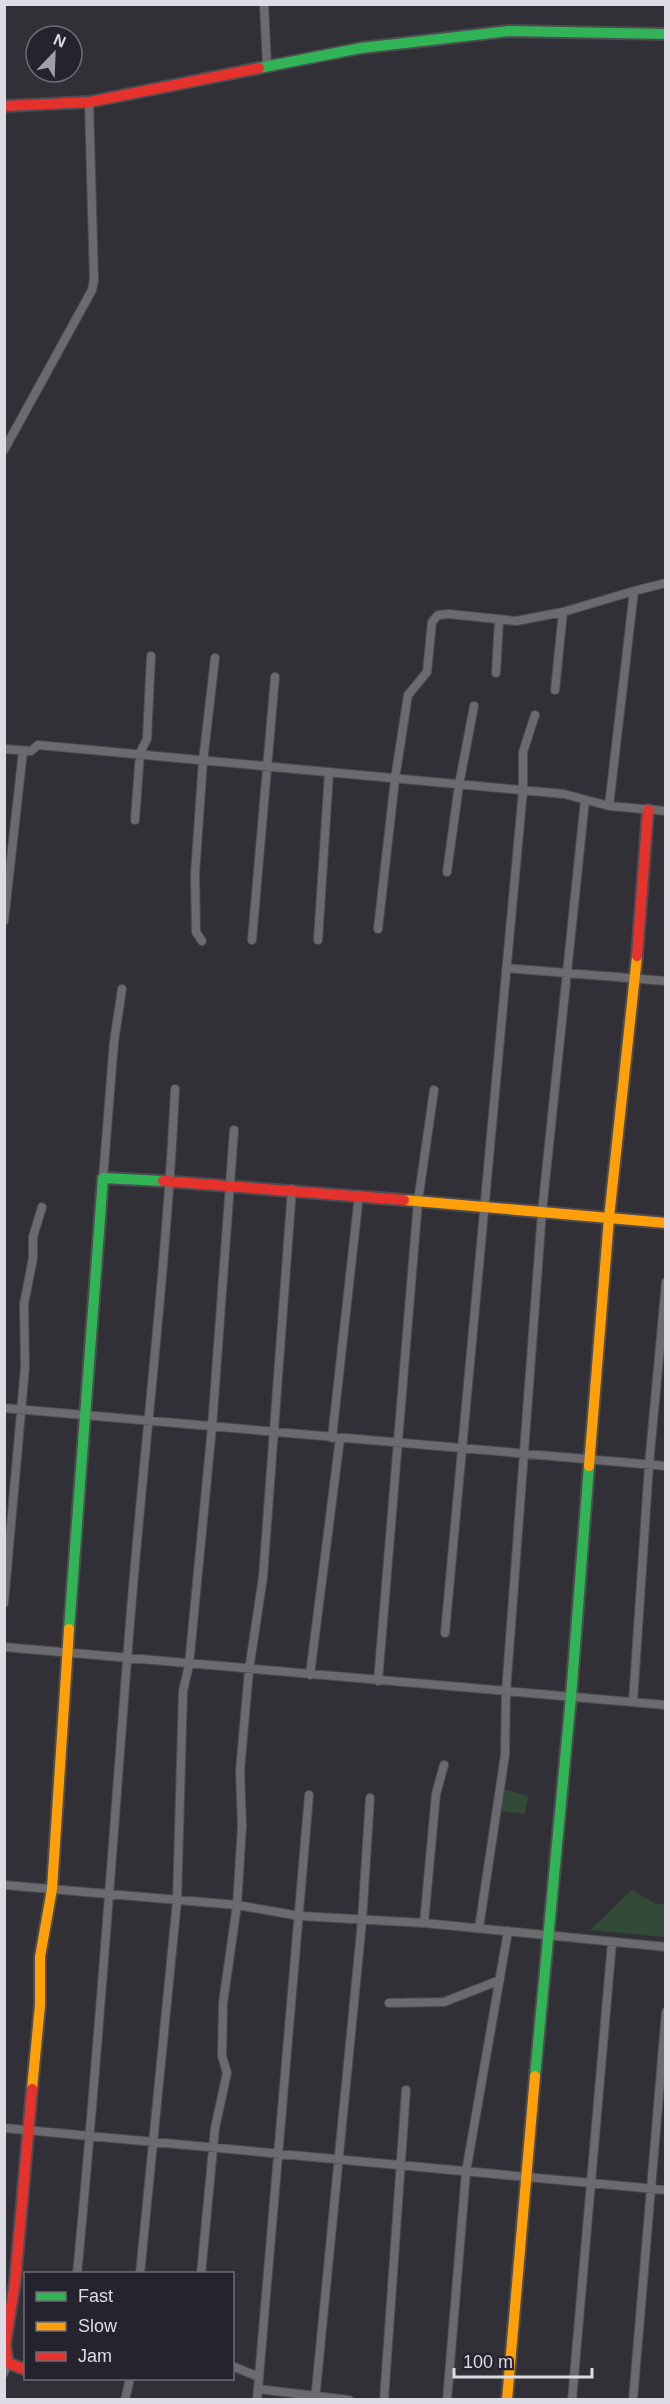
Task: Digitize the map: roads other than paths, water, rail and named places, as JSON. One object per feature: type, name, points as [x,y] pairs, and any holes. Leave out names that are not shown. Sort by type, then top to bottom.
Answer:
[{"type":"main road","points":[[4,106],[89,102],[361,48],[509,31],[666,34]]},
{"type":"main road","points":[[507,2400],[547,1935],[571,1697],[609,1218],[641,916],[648,810]]},
{"type":"main road","points":[[24,2370],[6,2368],[5,2345],[15,2282],[40,2005],[40,1957],[52,1889],[83,1416],[103,1178],[230,1184],[666,1223]]},
{"type":"street","points":[[264,4],[267,66]]},
{"type":"street","points":[[4,450],[92,290],[94,280],[89,102]]},
{"type":"street","points":[[378,929],[395,779],[408,695],[427,672],[432,622],[438,615],[449,614],[516,621],[563,612],[666,584]]},
{"type":"street","points":[[609,806],[634,591]]},
{"type":"street","points":[[555,690],[563,612]]},
{"type":"street","points":[[496,673],[500,621]]},
{"type":"street","points":[[135,820],[140,753],[147,739],[151,656]]},
{"type":"street","points":[[202,941],[196,932],[195,874],[203,761],[215,658]]},
{"type":"street","points":[[252,940],[274,676]]},
{"type":"street","points":[[447,872],[459,784],[474,706]]},
{"type":"street","points":[[445,1633],[523,790],[524,752],[535,715]]},
{"type":"street","points":[[4,749],[31,751],[38,745],[140,753],[203,761],[564,794],[609,806],[666,811]]},
{"type":"street","points":[[4,921],[23,751]]},
{"type":"street","points":[[318,940],[329,772]]},
{"type":"street","points":[[479,1928],[505,1755],[506,1692],[542,1212],[585,800]]},
{"type":"street","points":[[506,968],[666,981]]},
{"type":"street","points":[[103,1178],[114,1042],[122,989]]},
{"type":"street","points":[[77,2272],[91,2135],[127,1659],[150,1422],[170,1180],[175,1089]]},
{"type":"street","points":[[378,1681],[418,1201],[434,1090]]},
{"type":"street","points":[[140,2272],[177,1901],[182,1702],[189,1665],[212,1427],[234,1130]]},
{"type":"street","points":[[201,2272],[213,2146],[227,2073],[222,2056],[223,2003],[237,1905],[242,1826],[240,1772],[249,1670],[263,1577],[292,1189]]},
{"type":"street","points":[[310,1675],[336,1438],[358,1195]]},
{"type":"street","points":[[4,1604],[25,1367],[24,1304],[33,1258],[33,1237],[42,1207]]},
{"type":"street","points":[[633,1702],[649,1465],[666,1282]]},
{"type":"street","points":[[4,1408],[666,1466]]},
{"type":"street","points":[[4,1647],[666,1705]]},
{"type":"street","points":[[424,1923],[436,1794],[444,1765]]},
{"type":"street","points":[[257,2400],[309,1795]]},
{"type":"street","points":[[315,2398],[362,1921],[370,1798]]},
{"type":"street","points":[[4,1885],[237,1905],[300,1916],[424,1923],[666,1947]]},
{"type":"street","points":[[447,2400],[466,2172],[508,1931]]},
{"type":"street","points":[[572,2400],[612,1942]]},
{"type":"street","points":[[389,2003],[444,2002],[500,1980]]},
{"type":"street","points":[[633,2400],[666,2012]]},
{"type":"street","points":[[384,2400],[406,2090]]},
{"type":"street","points":[[4,2128],[152,2140],[400,2166],[666,2190]]},
{"type":"street","points":[[234,2367],[259,2377]]},
{"type":"street","points":[[125,2400],[130,2380]]},
{"type":"street","points":[[258,2389],[315,2398],[349,2400]]}]
